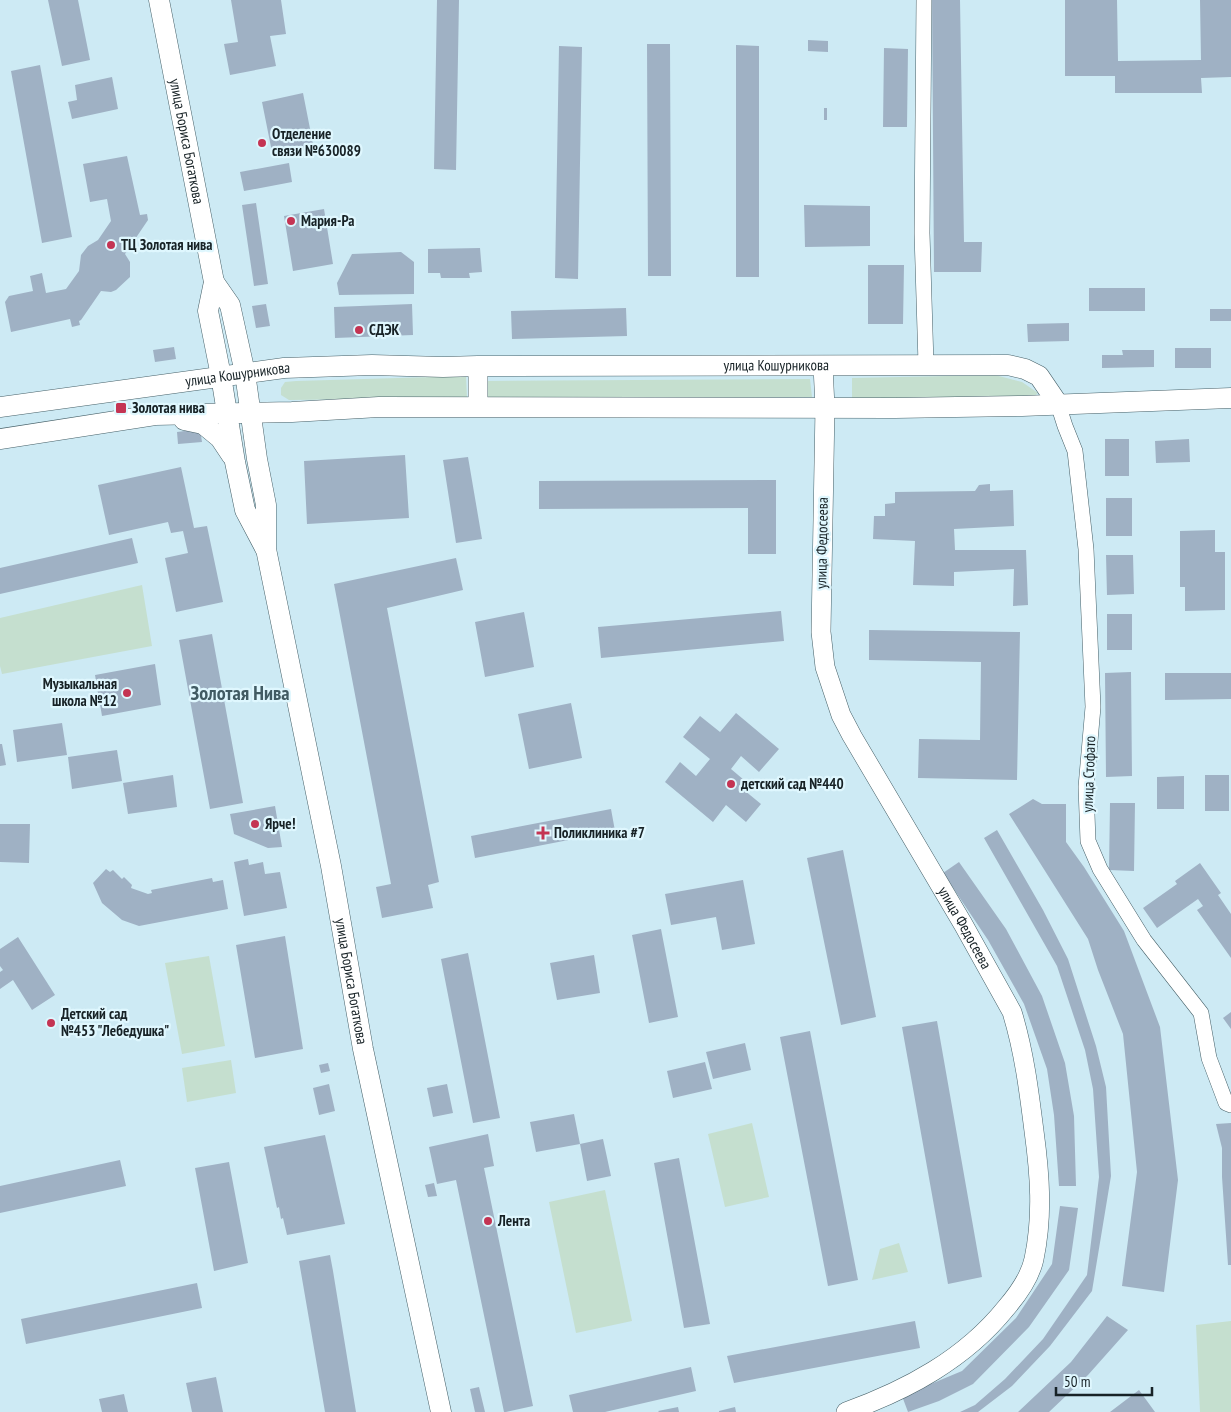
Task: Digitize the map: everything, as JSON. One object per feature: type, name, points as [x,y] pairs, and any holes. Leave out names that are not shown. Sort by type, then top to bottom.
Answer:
[{"type":"main road","name":"улица Бориса Богаткова","points":[[159,0],[214,282],[208,312],[228,414],[235,462],[245,510],[266,550]]},
{"type":"main road","name":"улица Бориса Богаткова","points":[[214,282],[230,305],[245,373],[257,459],[266,505],[266,550],[330,866],[363,1049],[441,1412]]},
{"type":"main road","name":"улица Кошурникова","points":[[0,407],[284,368],[372,365],[443,367],[1008,365],[1025,369],[1039,376],[1058,404]]},
{"type":"main road","points":[[0,439],[144,417],[178,414],[478,407],[895,408],[1231,398]]},
{"type":"main road","points":[[144,417],[184,420],[204,424],[220,438],[235,462]]},
{"type":"street","points":[[924,0],[922,233],[926,364]]},
{"type":"street","points":[[478,366],[478,407]]},
{"type":"street","name":"улица Федосеева","points":[[823,366],[826,407],[821,632],[825,667],[841,715],[852,736],[963,924],[1012,1012],[1017,1027],[1029,1093],[1041,1200],[1034,1260],[1028,1275],[1016,1296],[986,1331],[914,1383],[874,1402],[846,1412]]},
{"type":"street","name":"улица Стофато","points":[[1058,404],[1075,451],[1086,549],[1092,707],[1086,787],[1088,841],[1100,870],[1144,940],[1201,1013],[1209,1058],[1226,1104],[1231,1105]]},
{"type":"green space","points":[[995,375],[1022,382],[1038,393],[1032,398],[852,399],[852,378]]},
{"type":"green space","points":[[466,376],[467,398],[289,400],[281,395],[281,388],[285,382]]},
{"type":"green space","points":[[810,379],[812,397],[485,401],[485,381]]},
{"type":"green space","points":[[142,585],[152,646],[2,674],[0,666],[0,618]]},
{"type":"green space","points":[[209,956],[225,1046],[182,1054],[165,963]]},
{"type":"green space","points":[[231,1060],[236,1093],[187,1102],[182,1068]]},
{"type":"green space","points":[[752,1123],[769,1197],[725,1207],[708,1134]]},
{"type":"green space","points":[[605,1190],[632,1321],[576,1333],[549,1202]]},
{"type":"green space","points":[[899,1243],[908,1272],[872,1280],[880,1249]]},
{"type":"green space","points":[[1231,1321],[1231,1412],[1200,1412],[1196,1325]]},
{"type":"building","points":[[48,0],[78,0],[90,60],[62,66]]},
{"type":"building","points":[[231,0],[281,0],[286,34],[270,36],[276,66],[230,75],[224,44],[238,42]]},
{"type":"building","points":[[437,0],[459,0],[456,170],[434,169]]},
{"type":"building","points":[[932,0],[960,0],[964,242],[982,242],[981,272],[934,272]]},
{"type":"building","points":[[1065,0],[1117,0],[1118,61],[1201,60],[1200,0],[1231,0],[1231,77],[1201,78],[1202,93],[1115,93],[1115,76],[1065,76]]},
{"type":"building","points":[[808,40],[828,41],[828,52],[808,51]]},
{"type":"building","points":[[647,44],[670,44],[671,276],[648,276]]},
{"type":"building","points":[[736,45],[759,46],[759,277],[736,277]]},
{"type":"building","points":[[559,46],[582,47],[578,279],[555,278]]},
{"type":"building","points":[[884,48],[908,49],[907,127],[883,127]]},
{"type":"building","points":[[40,65],[72,237],[42,243],[11,71]]},
{"type":"building","points":[[112,77],[118,109],[72,119],[68,102],[77,100],[75,85]]},
{"type":"building","points":[[303,93],[314,149],[273,157],[262,102]]},
{"type":"building","points":[[824,108],[827,108],[827,120],[824,120]]},
{"type":"building","name":"ТЦ Золотая нива","points":[[127,156],[140,215],[147,214],[148,220],[125,254],[130,262],[130,277],[116,290],[111,292],[101,291],[79,321],[80,325],[72,327],[70,319],[11,332],[5,302],[9,296],[33,291],[30,276],[42,273],[46,293],[66,289],[79,271],[81,255],[88,246],[98,240],[111,221],[107,199],[90,202],[83,164]]},
{"type":"building","points":[[289,163],[292,182],[244,191],[240,172]]},
{"type":"building","points":[[256,203],[268,284],[254,286],[242,205]]},
{"type":"building","points":[[804,205],[870,206],[870,246],[805,247]]},
{"type":"building","points":[[324,209],[333,264],[293,271],[284,216]]},
{"type":"building","points":[[480,248],[482,272],[469,273],[470,278],[441,278],[440,273],[428,273],[428,249]]},
{"type":"building","points":[[401,252],[414,262],[414,294],[339,295],[337,283],[352,254]]},
{"type":"building","points":[[868,265],[904,265],[903,324],[868,324]]},
{"type":"building","points":[[1089,288],[1145,288],[1145,311],[1089,311]]},
{"type":"building","points":[[266,304],[270,326],[256,328],[252,306]]},
{"type":"building","points":[[412,304],[413,335],[335,338],[334,307]]},
{"type":"building","points":[[626,308],[627,336],[512,339],[511,311]]},
{"type":"building","points":[[1210,309],[1231,309],[1231,321],[1210,321]]},
{"type":"building","points":[[1069,323],[1069,341],[1028,342],[1027,324]]},
{"type":"building","points":[[174,347],[176,359],[155,362],[153,350]]},
{"type":"building","points":[[1175,348],[1211,348],[1211,368],[1175,368]]},
{"type":"building","points":[[1122,350],[1154,350],[1154,367],[1102,368],[1102,355],[1123,355]]},
{"type":"building","points":[[200,429],[202,442],[178,444],[177,432]]},
{"type":"building","points":[[1105,439],[1129,439],[1129,476],[1105,476]]},
{"type":"building","points":[[1189,439],[1190,462],[1156,463],[1155,441]]},
{"type":"building","points":[[405,455],[409,518],[307,524],[304,461]]},
{"type":"building","points":[[468,457],[482,539],[456,543],[443,460]]},
{"type":"building","points":[[181,467],[194,528],[207,526],[223,602],[176,612],[165,558],[188,553],[183,531],[171,533],[168,522],[109,535],[98,485]]},
{"type":"building","points":[[776,480],[776,554],[748,554],[748,508],[539,509],[539,481]]},
{"type":"building","points":[[990,484],[990,491],[1013,490],[1014,526],[954,529],[955,550],[1026,550],[1028,605],[1013,606],[1014,569],[954,572],[954,586],[913,585],[915,541],[873,539],[874,516],[885,516],[885,504],[895,503],[895,492],[975,491],[979,485]]},
{"type":"building","points":[[1106,498],[1132,498],[1132,536],[1106,536]]},
{"type":"building","points":[[1215,530],[1215,552],[1225,552],[1225,610],[1185,611],[1185,587],[1180,587],[1180,531]]},
{"type":"building","points":[[132,538],[138,563],[0,594],[0,568]]},
{"type":"building","points":[[1106,555],[1133,555],[1134,594],[1107,595]]},
{"type":"building","points":[[456,558],[463,590],[387,608],[439,882],[428,885],[433,908],[382,918],[376,887],[391,884],[334,584]]},
{"type":"building","points":[[781,611],[784,641],[601,658],[598,627]]},
{"type":"building","points":[[524,612],[534,667],[485,677],[475,622]]},
{"type":"building","points":[[1107,614],[1132,614],[1132,650],[1107,650]]},
{"type":"building","points":[[869,630],[1020,632],[1017,780],[918,778],[919,739],[980,740],[981,662],[869,660]]},
{"type":"building","points":[[212,634],[243,803],[210,809],[179,640]]},
{"type":"building","name":"Музыкальная школа №12","points":[[155,664],[161,705],[102,716],[95,675]]},
{"type":"building","points":[[1131,672],[1132,776],[1106,777],[1105,673]]},
{"type":"building","points":[[1165,673],[1231,673],[1231,699],[1165,700]]},
{"type":"building","points":[[571,703],[582,758],[529,769],[518,714]]},
{"type":"building","points":[[736,713],[779,749],[759,772],[741,756],[731,769],[744,780],[739,786],[761,804],[746,822],[726,805],[713,822],[665,782],[680,762],[696,776],[710,759],[683,737],[700,716],[720,732]]},
{"type":"building","points":[[62,723],[67,755],[17,762],[13,730]]},
{"type":"building","points":[[0,744],[2,744],[6,765],[0,766]]},
{"type":"building","points":[[117,750],[122,781],[72,789],[68,757]]},
{"type":"building","points":[[173,775],[177,807],[128,814],[123,783]]},
{"type":"building","points":[[1205,775],[1229,775],[1229,811],[1205,811]]},
{"type":"building","points":[[1184,776],[1184,809],[1157,809],[1157,777]]},
{"type":"building","points":[[1033,799],[1042,804],[1066,804],[1066,842],[1124,931],[1160,1027],[1178,1180],[1164,1292],[1122,1286],[1137,1172],[1123,1034],[1088,939],[1009,814]]},
{"type":"building","points":[[1110,803],[1135,803],[1134,871],[1109,870]]},
{"type":"building","name":"Ярче!","points":[[275,806],[282,847],[268,848],[234,834],[230,814]]},
{"type":"building","name":"Поликлиника #7","points":[[611,809],[615,831],[475,858],[471,836]]},
{"type":"building","points":[[0,824],[30,824],[29,863],[0,862]]},
{"type":"building","points":[[997,830],[1043,910],[1068,959],[1096,1046],[1106,1087],[1111,1176],[1092,1291],[1050,1346],[1012,1386],[978,1412],[960,1412],[975,1405],[1005,1379],[1043,1339],[1087,1275],[1099,1177],[1093,1089],[1085,1050],[1057,966],[984,838]]},
{"type":"building","points":[[843,850],[876,1017],[841,1025],[807,858]]},
{"type":"building","points":[[248,859],[249,865],[263,862],[265,874],[280,872],[287,908],[244,916],[234,862]]},
{"type":"building","points":[[959,862],[1006,929],[1042,996],[1065,1063],[1074,1116],[1076,1186],[1059,1186],[1054,1115],[1047,1069],[1024,1004],[988,940],[943,873]]},
{"type":"building","points":[[1200,863],[1221,893],[1218,895],[1231,914],[1231,958],[1197,910],[1203,906],[1198,899],[1157,928],[1143,908],[1177,884],[1175,881]]},
{"type":"building","points":[[106,869],[110,872],[113,870],[122,879],[124,877],[132,885],[131,888],[148,894],[152,893],[151,890],[212,878],[213,882],[223,880],[228,909],[139,926],[122,920],[102,903],[93,883]]},
{"type":"building","points":[[743,880],[755,944],[722,950],[716,917],[671,925],[665,894]]},
{"type":"building","points":[[661,929],[678,1017],[649,1023],[632,935]]},
{"type":"building","points":[[285,936],[303,1049],[255,1058],[236,945]]},
{"type":"building","points":[[18,937],[55,995],[32,1010],[13,980],[0,989],[0,972],[3,970],[0,966],[0,949]]},
{"type":"building","points":[[468,953],[500,1118],[473,1123],[441,959]]},
{"type":"building","points":[[594,955],[600,993],[557,1000],[550,963]]},
{"type":"building","points":[[1231,1012],[1231,1029],[1223,1018]]},
{"type":"building","points":[[937,1021],[982,1277],[948,1284],[902,1027]]},
{"type":"building","points":[[810,1031],[858,1280],[828,1286],[780,1037]]},
{"type":"building","points":[[745,1043],[751,1070],[713,1079],[706,1052]]},
{"type":"building","points":[[705,1062],[712,1089],[673,1098],[667,1071]]},
{"type":"building","points":[[328,1063],[330,1071],[321,1073],[319,1065]]},
{"type":"building","points":[[329,1084],[335,1111],[319,1115],[313,1088]]},
{"type":"building","points":[[447,1084],[453,1113],[433,1117],[427,1088]]},
{"type":"building","points":[[574,1114],[580,1144],[536,1152],[530,1122]]},
{"type":"building","points":[[1231,1123],[1231,1265],[1228,1265],[1222,1148],[1216,1124]]},
{"type":"building","points":[[488,1134],[494,1166],[484,1168],[533,1406],[506,1412],[504,1412],[456,1180],[437,1184],[429,1147]]},
{"type":"building","points":[[325,1135],[345,1224],[287,1235],[279,1207],[277,1208],[264,1147]]},
{"type":"building","points":[[603,1139],[611,1176],[587,1181],[580,1144]]},
{"type":"building","points":[[679,1158],[710,1324],[684,1328],[654,1163]]},
{"type":"building","points":[[120,1160],[126,1186],[0,1213],[0,1186]]},
{"type":"building","points":[[229,1162],[248,1263],[214,1271],[195,1168]]},
{"type":"building","points":[[434,1183],[437,1196],[428,1197],[425,1185]]},
{"type":"building","points":[[1060,1206],[1078,1208],[1069,1270],[1029,1327],[973,1384],[939,1401],[908,1412],[902,1396],[962,1371],[1016,1318],[1052,1264]]},
{"type":"building","points":[[330,1255],[356,1412],[325,1412],[299,1261]]},
{"type":"building","points":[[197,1283],[202,1308],[26,1344],[21,1319]]},
{"type":"building","points":[[1107,1316],[1128,1330],[1088,1375],[1049,1412],[1018,1412],[1071,1362]]},
{"type":"building","points":[[915,1321],[920,1348],[734,1383],[727,1356]]},
{"type":"building","points":[[691,1367],[696,1391],[605,1412],[573,1412],[569,1395]]},
{"type":"building","points":[[216,1377],[223,1412],[192,1412],[186,1383]]},
{"type":"building","points":[[479,1387],[485,1412],[475,1412],[470,1389]]},
{"type":"building","points":[[1139,1390],[1155,1412],[1110,1412]]},
{"type":"building","points":[[124,1394],[128,1412],[102,1412],[99,1399]]},
{"type":"building","points":[[678,1407],[679,1412],[658,1411]]},
{"type":"building","points":[[735,1407],[736,1412],[719,1412],[719,1411]]},
{"type":"place","name":"Отделение связи №630089","points":[[262,143]]},
{"type":"place","name":"Мария-Ра","points":[[291,221]]},
{"type":"place","name":"ТЦ Золотая нива","points":[[111,245]]},
{"type":"place","name":"СДЭК","points":[[359,330]]},
{"type":"place","name":"Золотая нива","points":[[121,408]]},
{"type":"place","name":"Музыкальная школа №12","points":[[127,693]]},
{"type":"place","name":"детский сад №440","points":[[731,784]]},
{"type":"place","name":"Ярче!","points":[[255,824]]},
{"type":"place","name":"Поликлиника #7","points":[[543,833]]},
{"type":"place","name":"Детский сад №453 \"Лебедушка\"","points":[[51,1023]]},
{"type":"place","name":"Лента","points":[[488,1221]]},
{"type":"district","name":"Золотая Нива","points":[[240,693]]}]
